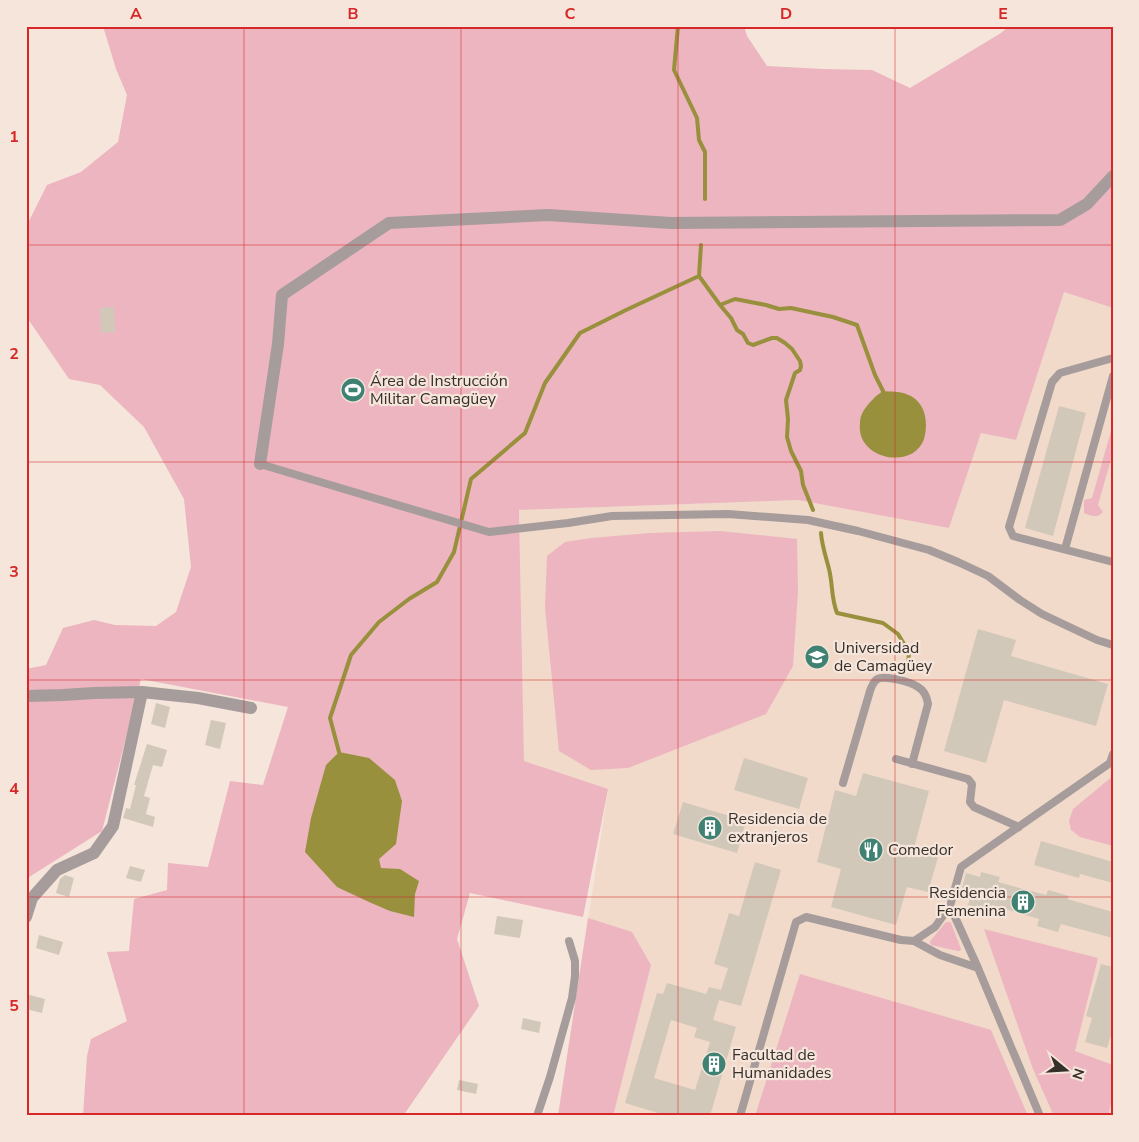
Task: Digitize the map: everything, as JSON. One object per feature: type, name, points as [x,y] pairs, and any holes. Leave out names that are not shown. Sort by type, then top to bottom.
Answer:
[{"type":"street","points":[[260,464],[278,344],[282,295],[389,224],[548,215],[671,223],[1060,220],[1087,204],[1113,176]]},
{"type":"street","points":[[26,696],[64,696],[94,692],[142,692],[198,698],[251,708]]},
{"type":"street","points":[[26,917],[32,898],[57,870],[94,853],[113,826],[142,692]]},
{"type":"lane","points":[[1113,358],[1060,373],[1052,382],[1009,527],[1013,536],[1113,562]]},
{"type":"lane","points":[[1065,549],[1113,376]]},
{"type":"lane","points":[[260,464],[489,532],[612,516],[728,514],[808,520],[929,550],[988,576],[1042,614],[1097,640],[1113,645]]},
{"type":"lane","points":[[843,783],[870,691],[876,681],[884,677],[918,687],[926,695],[928,704],[912,764]]},
{"type":"lane","points":[[914,942],[935,928],[950,906],[961,867],[1110,763],[1113,754]]},
{"type":"lane","points":[[896,759],[968,779],[972,784],[970,802],[974,807],[1018,827]]},
{"type":"lane","points":[[950,906],[1040,1116]]},
{"type":"lane","points":[[740,1116],[796,922],[806,917],[914,942],[940,955],[978,968]]},
{"type":"lane","points":[[537,1116],[550,1078],[572,998],[575,961],[569,941]]},
{"type":"shaded area","points":[[103,26],[744,26],[747,36],[767,66],[872,70],[910,88],[1001,33],[1009,26],[1113,26],[1113,308],[1064,292],[1016,440],[981,433],[949,528],[798,500],[519,510],[524,761],[608,789],[583,917],[470,893],[457,939],[479,1006],[403,1116],[83,1116],[87,1056],[91,1039],[127,1021],[107,952],[129,951],[134,899],[167,890],[168,863],[208,867],[230,781],[263,785],[288,707],[141,679],[102,831],[26,879],[26,669],[46,665],[63,628],[94,620],[115,625],[156,626],[176,612],[191,567],[184,499],[144,427],[100,385],[69,379],[26,316],[26,227],[47,185],[81,172],[118,142],[127,95],[116,69]]},
{"type":"shaded area","name":"Universidad de Camagüey","points":[[1064,292],[1113,308],[1113,1116],[558,1116],[608,790],[524,761],[519,510],[798,500],[949,528],[981,433],[1016,440]]},
{"type":"shaded area","points":[[883,391],[901,392],[912,397],[918,401],[924,412],[926,425],[924,439],[918,449],[909,455],[898,458],[886,457],[876,453],[867,446],[861,436],[860,418],[862,413],[873,399]]},
{"type":"shaded area","points":[[1113,424],[1113,452],[1098,505],[1103,512],[1099,516],[1092,516],[1084,513],[1084,500],[1092,498]]},
{"type":"shaded area","points":[[720,531],[797,539],[798,592],[793,666],[766,714],[628,768],[591,770],[559,751],[545,608],[547,556],[565,542],[591,538],[650,533]]},
{"type":"shaded area","points":[[339,752],[369,758],[395,780],[402,801],[396,844],[379,859],[381,868],[400,869],[419,881],[415,894],[414,917],[390,911],[337,887],[305,852],[311,818],[326,765]]},
{"type":"shaded area","points":[[1113,776],[1113,846],[1080,837],[1071,830],[1069,821],[1073,809]]},
{"type":"shaded area","points":[[588,918],[632,932],[651,965],[613,1116],[558,1116]]},
{"type":"shaded area","points":[[946,922],[951,923],[961,949],[960,951],[931,945],[930,942]]},
{"type":"shaded area","points":[[984,929],[1098,958],[1075,1051],[1113,1065],[1113,1095],[1108,1116],[1054,1116],[1033,1069]]},
{"type":"shaded area","points":[[800,974],[991,1030],[1028,1116],[755,1116]]},
{"type":"building","points":[[114,307],[115,332],[101,333],[100,308]]},
{"type":"building","points":[[1059,406],[1086,413],[1053,536],[1025,528]]},
{"type":"building","points":[[978,629],[1016,640],[1011,656],[1108,684],[1096,726],[1004,700],[986,763],[944,751]]},
{"type":"building","points":[[156,703],[170,707],[165,728],[151,724]]},
{"type":"building","points":[[211,720],[226,723],[220,749],[205,745]]},
{"type":"building","points":[[147,744],[167,750],[162,767],[153,765],[144,796],[150,798],[146,814],[155,817],[153,827],[123,818],[126,808],[130,809],[136,785],[134,785]]},
{"type":"building","points":[[744,758],[808,778],[799,809],[734,790]]},
{"type":"building","name":"Comedor","points":[[863,773],[929,791],[914,848],[939,854],[928,892],[907,887],[896,925],[831,907],[841,869],[817,862],[835,790],[856,796]]},
{"type":"building","name":"Residencia de extranjeros","points":[[683,802],[746,821],[737,853],[673,834]]},
{"type":"building","points":[[1041,841],[1113,862],[1113,883],[1080,874],[1079,878],[1034,865]]},
{"type":"building","points":[[755,862],[781,870],[741,1006],[719,1000],[713,1020],[736,1027],[710,1116],[668,1116],[625,1103],[657,993],[663,994],[667,983],[706,994],[709,987],[721,990],[728,968],[714,964],[729,913],[739,916]],"holes":[[[671,1020],[697,1028],[694,1037],[710,1042],[695,1090],[654,1078]]]},
{"type":"building","points":[[130,866],[145,870],[141,882],[126,878]]},
{"type":"building","name":"Residencia Femenina","points":[[981,872],[1000,877],[998,882],[1046,895],[1048,890],[1069,896],[1067,899],[1113,912],[1113,938],[1061,924],[1058,932],[1037,926],[1039,919],[992,905],[991,911],[968,905],[970,899],[960,896],[966,873],[980,877]]},
{"type":"building","points":[[65,875],[74,878],[69,897],[56,893],[60,879]]},
{"type":"building","points":[[497,916],[523,920],[520,938],[494,934]]},
{"type":"building","points":[[39,935],[63,942],[59,955],[36,948]]},
{"type":"building","points":[[1101,964],[1113,967],[1113,1029],[1107,1048],[1085,1042],[1092,1018],[1086,1016]]},
{"type":"building","points":[[26,994],[45,999],[42,1013],[26,1009]]},
{"type":"building","points":[[523,1018],[541,1022],[539,1033],[521,1029]]},
{"type":"building","points":[[459,1080],[478,1084],[476,1094],[457,1090]]},
{"type":"waterway","points":[[678,26],[674,70],[697,118],[699,140],[705,152],[705,199]]},
{"type":"waterway","points":[[701,245],[699,276],[748,343],[753,345],[777,338],[792,349],[800,361],[800,370],[795,373],[786,400],[787,437],[791,451],[801,471],[803,485],[813,510]]},
{"type":"waterway","points":[[339,752],[330,718],[351,655],[379,622],[409,599],[437,582],[454,552],[471,479],[525,433],[545,383],[580,333],[699,276]]},
{"type":"waterway","points":[[720,305],[735,299],[779,309],[791,308],[833,317],[857,325],[875,375],[883,391]]},
{"type":"waterway","points":[[821,533],[837,613],[883,623],[898,634],[909,652],[908,667]]},
{"type":"place","name":"Área de Instrucción Militar Camagüey","points":[[353,390]]},
{"type":"place","name":"Universidad de Camagüey","points":[[817,657]]},
{"type":"place","name":"Residencia de extranjeros","points":[[710,828]]},
{"type":"place","name":"Comedor","points":[[871,850]]},
{"type":"place","name":"Residencia Femenina","points":[[1023,902]]},
{"type":"place","name":"Facultad de Humanidades","points":[[714,1064]]}]
